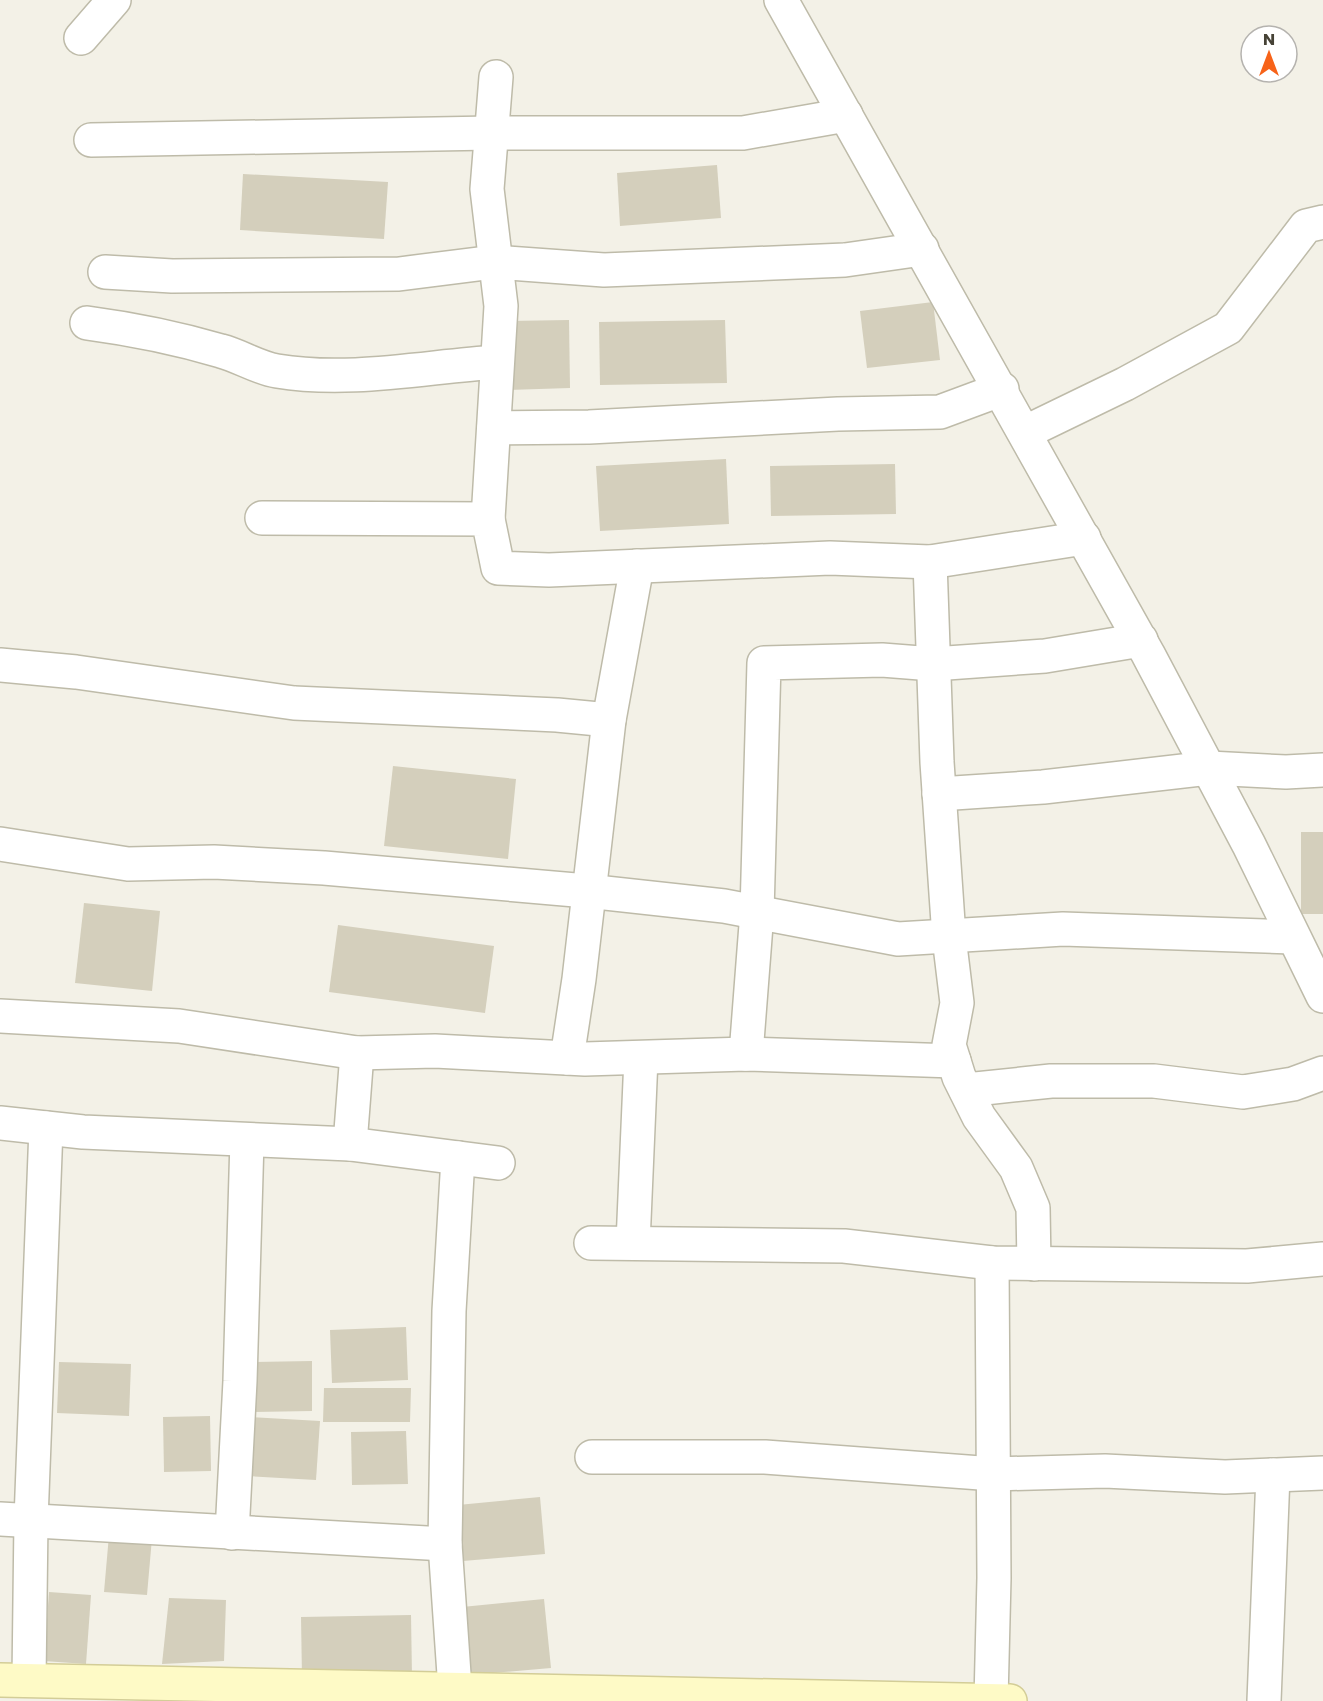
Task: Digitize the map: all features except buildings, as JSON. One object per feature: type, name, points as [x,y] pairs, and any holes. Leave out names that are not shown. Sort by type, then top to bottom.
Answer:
[{"type":"street","points":[[81,38],[114,0]]},
{"type":"street","points":[[782,0],[1141,640],[1249,845],[1292,937],[1323,996]]},
{"type":"street","points":[[496,77],[487,189],[501,306],[488,519],[498,568],[549,570],[830,558],[930,562],[1084,538]]},
{"type":"street","points":[[91,140],[492,133],[743,133],[846,115]]},
{"type":"street","points":[[1026,432],[1125,384],[1227,328],[1306,226],[1323,222]]},
{"type":"street","points":[[105,272],[172,276],[399,274],[494,262],[604,270],[845,260],[922,249]]},
{"type":"street","points":[[87,323],[196,344],[240,356],[273,371],[304,375],[368,375],[496,362]]},
{"type":"street","points":[[494,429],[589,427],[838,414],[940,412],[1002,389]]},
{"type":"street","points":[[262,518],[488,519]]},
{"type":"street","points":[[930,562],[939,794],[948,937],[957,1003],[948,1045],[979,1117],[1017,1168],[1033,1208],[1034,1264]]},
{"type":"street","points":[[567,1058],[579,979],[587,891],[609,720],[637,566]]},
{"type":"street","points":[[746,1054],[757,912],[764,663],[882,660],[933,664],[1045,656],[1141,640]]},
{"type":"street","points":[[0,665],[76,672],[294,703],[557,715],[609,720]]},
{"type":"street","points":[[939,794],[1043,787],[1209,768],[1286,772],[1323,770]]},
{"type":"street","points":[[0,844],[128,864],[213,862],[324,868],[587,891],[757,912],[898,939],[1063,929],[1292,937]]},
{"type":"street","points":[[0,1016],[179,1026],[357,1053],[435,1051],[567,1058],[746,1054],[960,1076],[1052,1081],[1154,1081],[1243,1092],[1293,1084],[1323,1073]]},
{"type":"street","points":[[351,1144],[357,1053]]},
{"type":"street","points":[[633,1243],[641,1058]]},
{"type":"street","points":[[0,1123],[46,1128],[351,1144],[498,1163]]},
{"type":"street","points":[[46,1128],[15,1520],[15,1680],[456,1689],[697,1697],[1000,1700],[994,1474],[992,1263]]},
{"type":"street","points":[[232,1533],[240,1381],[247,1140]]},
{"type":"street","points":[[456,1689],[445,1544],[449,1311],[458,1158]]},
{"type":"street","points":[[591,1243],[844,1246],[992,1263],[1034,1264],[1247,1266],[1323,1259]]},
{"type":"street","points":[[592,1457],[765,1457],[994,1474],[1105,1471],[1226,1477],[1323,1473]]},
{"type":"street","points":[[1264,1701],[1273,1475]]},
{"type":"street","points":[[15,1520],[445,1544]]}]
